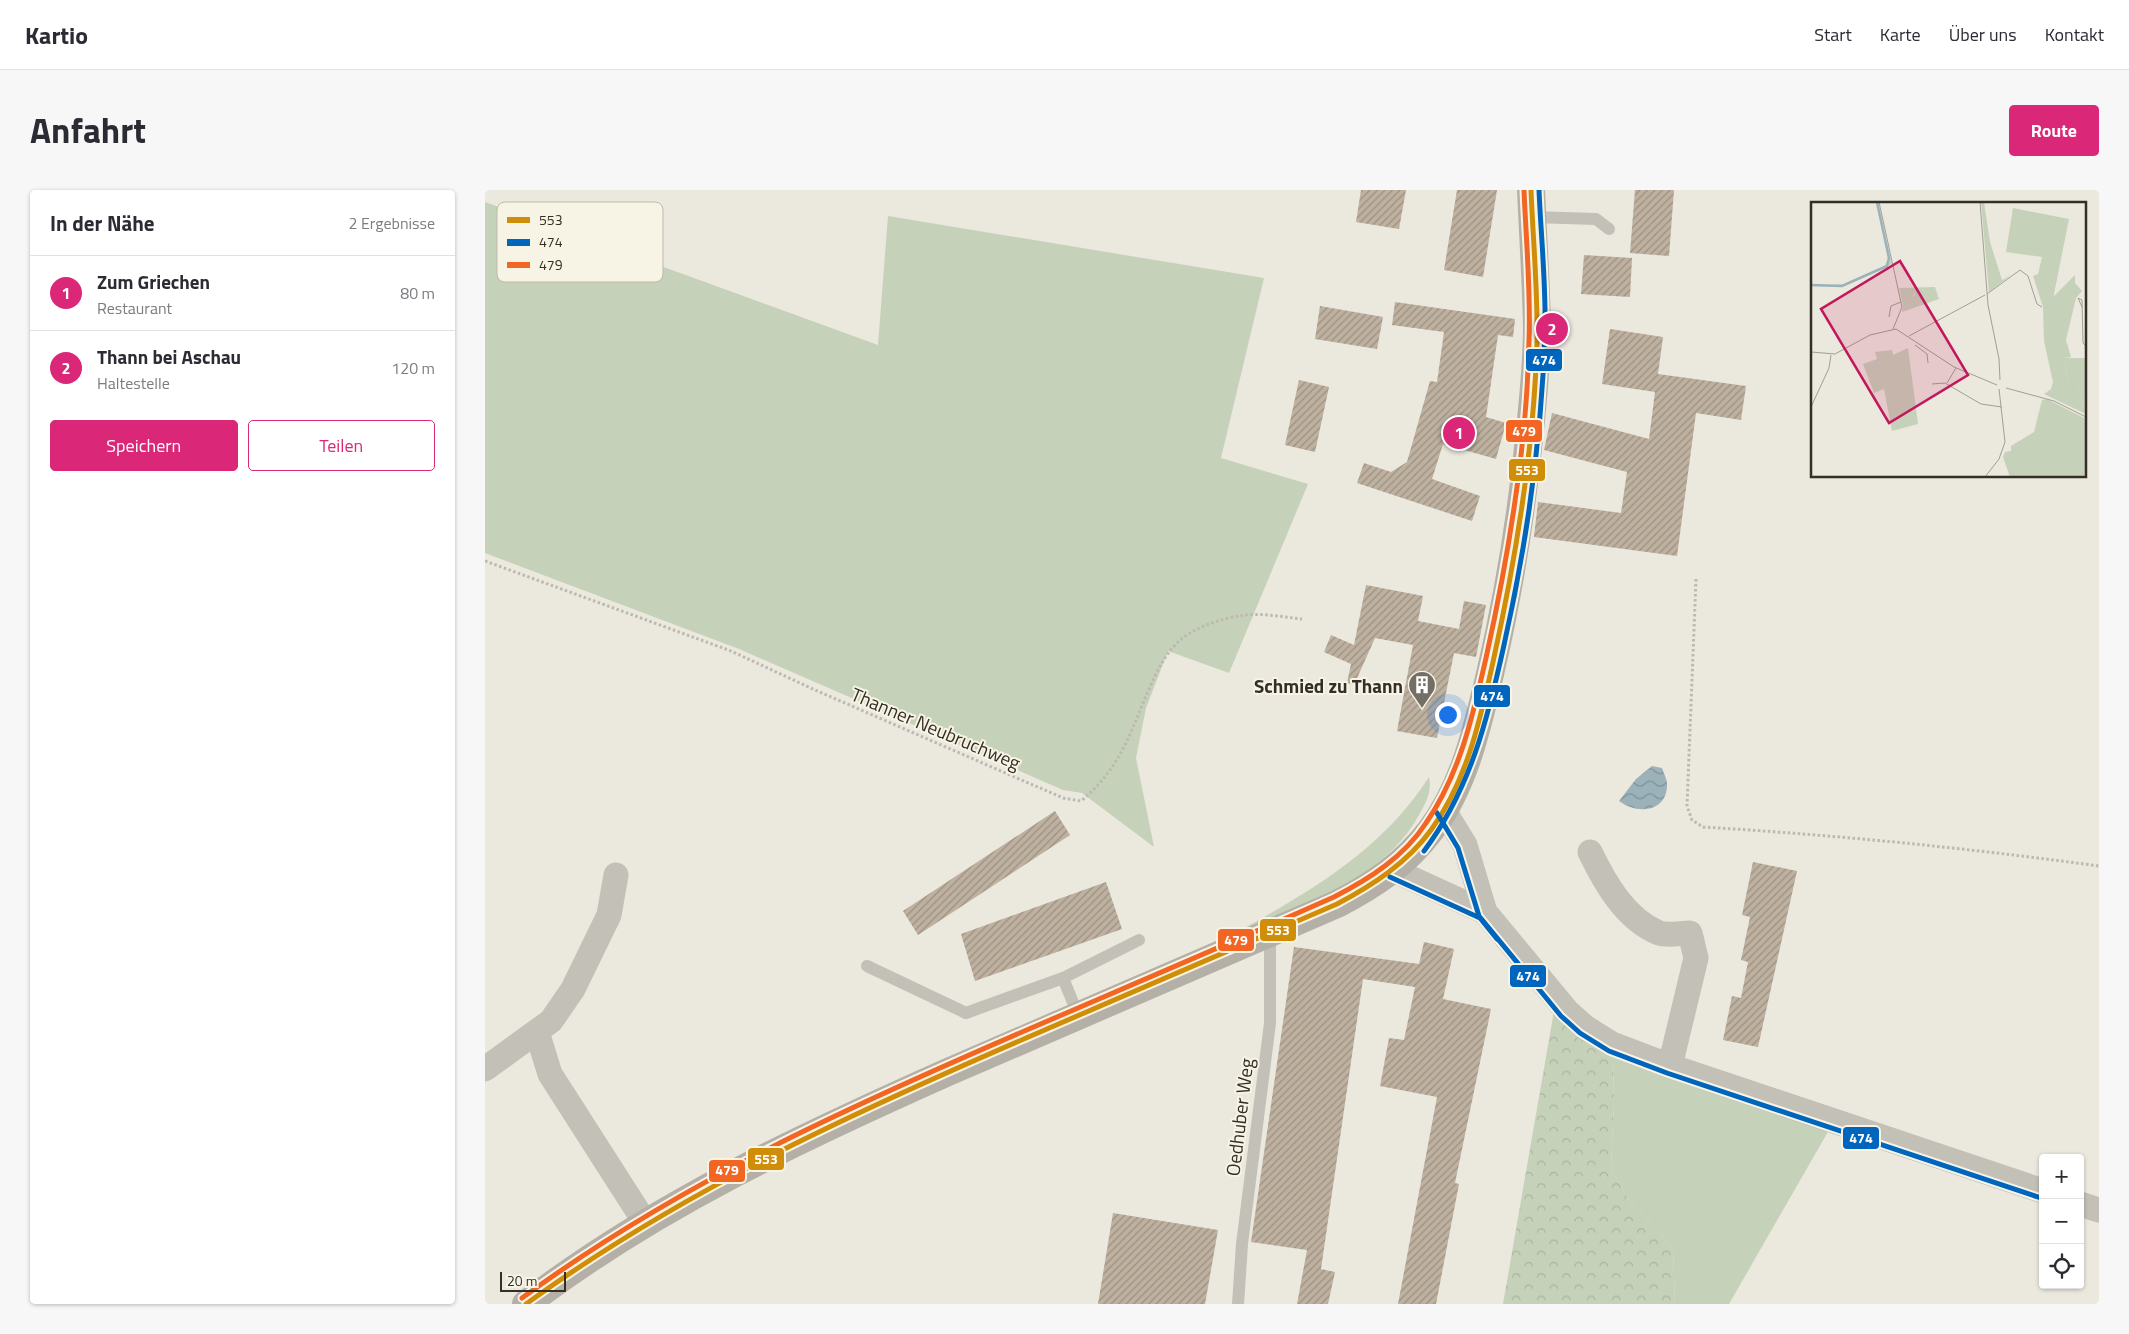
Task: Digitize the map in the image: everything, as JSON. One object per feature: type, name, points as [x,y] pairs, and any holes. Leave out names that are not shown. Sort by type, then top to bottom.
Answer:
[{"type":"main road","points":[[526,1304],[646,1224],[779,1150],[877,1104],[1270,934],[1360,892],[1393,870],[1420,843],[1443,809],[1462,771],[1475,736],[1499,635],[1518,535],[1533,398],[1536,345],[1531,203]]},
{"type":"street","points":[[1443,809],[1465,845],[1485,912],[1567,1011],[1585,1027],[1612,1044],[1669,1066],[2039,1190]]},
{"type":"street","points":[[1590,852],[1601,877],[1617,899],[1636,919],[1660,934],[1690,933],[1696,958],[1669,1066]]},
{"type":"street","points":[[1393,870],[1485,912]]},
{"type":"street","points":[[485,1069],[551,1021],[573,989],[609,915],[616,876]]},
{"type":"street","points":[[537,1032],[550,1074],[646,1224]]},
{"type":"street","points":[[2084,1205],[2099,1210]]},
{"type":"lane","points":[[1531,203],[1596,219],[1609,230]]},
{"type":"lane","name":"Oedhuber Weg","points":[[1238,1304],[1241,1244],[1269,1023],[1270,934]]},
{"type":"lane","points":[[867,966],[966,1013],[1063,978],[1139,940]]},
{"type":"lane","points":[[1063,978],[1079,1015]]},
{"type":"path","name":"Thanner Neubruchweg","points":[[485,561],[731,651],[815,690],[1063,798],[1081,801],[1100,784],[1114,766],[1159,666],[1176,643],[1191,632],[1219,621],[1245,615],[1302,619]]},
{"type":"path","points":[[1696,579],[1687,806],[1692,820],[1703,827],[1818,834],[2007,854],[2099,866]]},
{"type":"green space","points":[[485,202],[497,206],[497,282],[663,282],[663,267],[878,345],[888,216],[1264,278],[1221,458],[1308,484],[1229,673],[1168,651],[1146,708],[1136,758],[1154,847],[1082,793],[1063,790],[739,649],[485,553]]},
{"type":"green space","points":[[1429,777],[1429,791],[1423,809],[1404,837],[1385,857],[1362,875],[1337,890],[1230,936],[1314,887],[1340,869],[1388,828],[1410,804]]},
{"type":"green space","points":[[1554,1011],[1613,1055],[1614,1104],[1611,1169],[1629,1200],[1673,1248],[1675,1304],[1503,1304]]},
{"type":"green space","points":[[1613,1055],[1829,1130],[1729,1304],[1675,1304],[1673,1248],[1629,1200],[1611,1169],[1614,1104]]},
{"type":"water","points":[[1652,766],[1662,768],[1666,780],[1665,796],[1661,802],[1649,809],[1641,809],[1633,808],[1619,801],[1636,779]]},
{"type":"building","points":[[1361,190],[1406,190],[1399,229],[1356,222]]},
{"type":"building","points":[[1457,190],[1497,190],[1483,277],[1444,270]]},
{"type":"building","points":[[1635,190],[1674,190],[1669,256],[1630,253]]},
{"type":"building","points":[[1584,255],[1632,258],[1630,297],[1581,294]]},
{"type":"building","points":[[1395,302],[1515,319],[1513,337],[1498,335],[1486,417],[1506,423],[1496,459],[1443,444],[1432,479],[1480,496],[1472,521],[1357,483],[1364,463],[1391,472],[1407,462],[1430,381],[1437,382],[1444,332],[1392,325]]},
{"type":"building","points":[[1320,306],[1383,317],[1377,349],[1315,339]]},
{"type":"building","points":[[1610,329],[1663,337],[1658,374],[1746,386],[1741,420],[1696,413],[1677,556],[1534,537],[1538,502],[1621,513],[1627,472],[1544,450],[1552,413],[1649,439],[1655,392],[1602,384]]},
{"type":"building","points":[[1299,380],[1329,387],[1315,452],[1285,445]]},
{"type":"building","points":[[1366,585],[1423,596],[1418,621],[1459,629],[1464,601],[1486,605],[1476,657],[1454,653],[1437,738],[1397,731],[1413,645],[1375,638],[1354,685],[1347,683],[1351,664],[1324,652],[1331,635],[1354,645]]},
{"type":"building","points":[[1055,811],[1070,835],[918,935],[903,911]]},
{"type":"building","points":[[1753,862],[1797,871],[1758,1047],[1723,1040],[1732,996],[1741,998],[1748,962],[1741,960],[1750,917],[1742,915]]},
{"type":"building","points":[[1106,882],[1122,929],[975,981],[961,934]]},
{"type":"building","points":[[1424,942],[1454,949],[1443,999],[1491,1009],[1455,1183],[1459,1184],[1436,1304],[1398,1304],[1437,1097],[1380,1086],[1389,1038],[1404,1040],[1415,987],[1363,979],[1321,1269],[1335,1272],[1328,1304],[1297,1304],[1307,1250],[1251,1242],[1294,947],[1419,964]]},
{"type":"building","points":[[1113,1213],[1218,1230],[1205,1304],[1098,1304]]},
{"type":"transit line","name":"479","points":[[522,1298],[644,1217],[771,1147],[836,1115],[969,1055],[1334,897],[1373,875],[1396,857],[1417,835],[1438,804],[1448,785],[1464,744],[1486,658],[1509,540],[1521,460],[1528,381],[1529,303],[1524,190]]},
{"type":"transit line","name":"553","points":[[526,1304],[587,1262],[648,1224],[775,1154],[973,1061],[1337,904],[1389,872],[1422,842],[1454,791],[1471,749],[1493,662],[1523,503],[1532,423],[1537,342],[1531,190]]},
{"type":"transit line","name":"474","points":[[1424,851],[1454,803],[1484,726],[1498,672],[1520,567],[1537,449],[1545,330],[1539,190]]},
{"type":"transit line","name":"474","points":[[1437,813],[1458,848],[1479,916],[1561,1016],[1580,1033],[1609,1051],[1667,1073],[2039,1197]]},
{"type":"transit line","name":"474","points":[[1390,877],[1480,918],[1497,939]]},
{"type":"place","name":"Thann bei Aschau","points":[[1552,329]]},
{"type":"place","name":"Zum Griechen","points":[[1459,433]]},
{"type":"place","name":"Schmied zu Thann","points":[[1422,709]]}]
